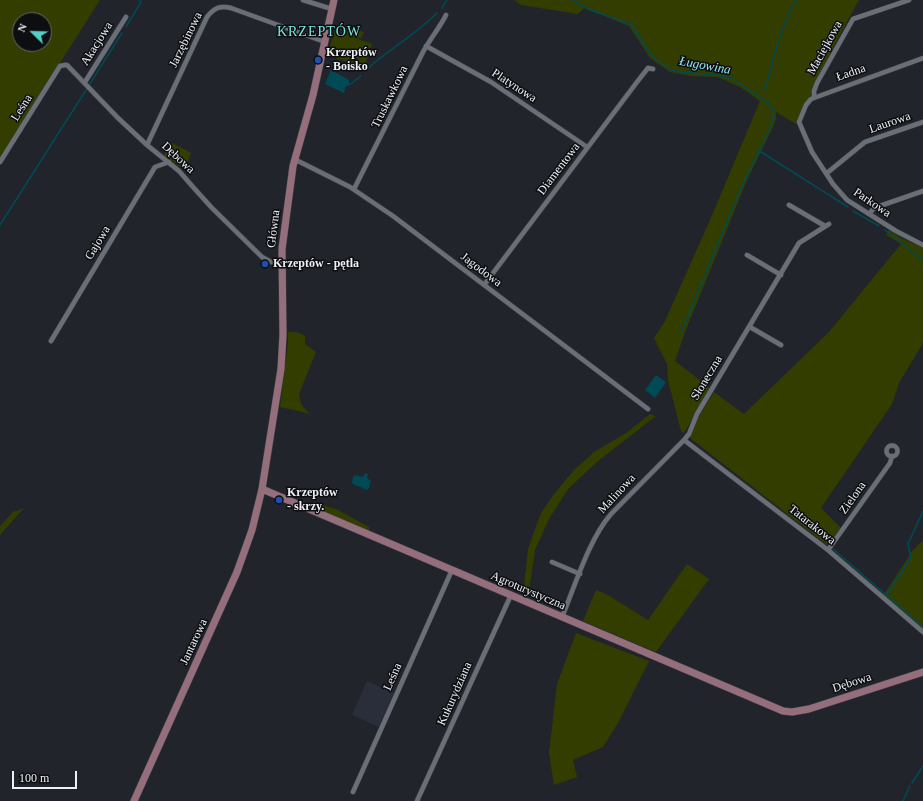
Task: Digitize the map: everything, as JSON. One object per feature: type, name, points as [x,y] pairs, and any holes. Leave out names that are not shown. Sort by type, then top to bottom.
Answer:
[{"type":"street","points":[[303,0],[332,9]]},
{"type":"street","name":"Główna","points":[[262,489],[281,362],[283,335],[281,261],[294,159],[313,95],[334,0]]},
{"type":"street","name":"Maciejkowa","points":[[814,97],[814,91],[817,83],[853,19],[909,0]]},
{"type":"street","name":"Jarzębinowa","points":[[147,145],[207,17],[212,10],[220,6],[231,8],[325,42]]},
{"type":"street","name":"Truskawkowa","points":[[354,189],[426,46],[446,15]]},
{"type":"street","name":"Akacjowa","points":[[85,82],[126,17]]},
{"type":"street","name":"Platynowa","points":[[426,46],[491,82],[588,147]]},
{"type":"street","name":"Ładna","points":[[814,97],[923,58]]},
{"type":"street","name":"Dębowa","points":[[62,65],[65,64],[69,66],[101,101],[147,145],[180,171],[212,208],[262,257],[271,262],[281,261]]},
{"type":"street","name":"Leśna","points":[[0,162],[62,65]]},
{"type":"street","name":"Diamentowa","points":[[484,285],[648,68],[653,69]]},
{"type":"street","name":"Parkowa","points":[[814,97],[806,105],[799,122],[810,147],[838,190],[847,200],[896,231],[923,245]]},
{"type":"street","name":"Laurowa","points":[[827,173],[865,142],[923,122]]},
{"type":"street","name":"Jagodowa","points":[[294,159],[354,189],[393,216],[648,409]]},
{"type":"street","name":"Gajowa","points":[[51,341],[155,167],[169,162]]},
{"type":"street","points":[[869,214],[874,208],[923,191]]},
{"type":"street","name":"Słoneczna","points":[[684,440],[689,434],[697,414],[799,243],[827,225],[789,205]]},
{"type":"street","points":[[747,255],[780,275]]},
{"type":"street","points":[[750,327],[781,345]]},
{"type":"street","name":"Tatarakowa","points":[[684,440],[828,550],[923,632]]},
{"type":"street","name":"Malinowa","points":[[562,617],[596,536],[606,519],[684,440]]},
{"type":"street","name":"Zielona","points":[[828,550],[890,462],[892,456]]},
{"type":"street","name":"Agroturystyczna","points":[[262,489],[773,708],[786,712]]},
{"type":"street","name":"Jantarowa","points":[[134,801],[238,572],[250,537],[262,489]]},
{"type":"street","points":[[552,562],[580,574]]},
{"type":"street","name":"Leśna","points":[[353,792],[452,570]]},
{"type":"street","name":"Kukurydziana","points":[[418,801],[511,595]]},
{"type":"street","name":"Dębowa","points":[[786,712],[809,709],[923,672]]},
{"type":"shaded area","points":[[367,681],[394,693],[379,727],[352,715]]},
{"type":"green space","points":[[0,0],[100,0],[0,158]]},
{"type":"green space","points":[[514,0],[859,0],[833,47],[796,124],[776,112],[774,125],[747,180],[685,332],[675,361],[710,388],[684,433],[681,431],[668,380],[667,364],[654,338],[665,321],[710,220],[760,101],[742,88],[718,77],[691,76],[670,72],[650,58],[629,26],[584,8],[578,14],[521,5]]},
{"type":"green space","points":[[347,27],[364,32],[361,39],[345,34]]},
{"type":"green space","points":[[335,31],[372,44],[364,68],[327,55]]},
{"type":"green space","points":[[172,143],[191,153],[185,170],[164,155]]},
{"type":"green space","points":[[889,230],[903,239],[923,248],[923,343],[899,383],[892,404],[821,508],[841,528],[827,545],[689,437],[695,423],[714,392],[744,414],[829,332],[901,244],[886,235]]},
{"type":"green space","points":[[288,332],[295,332],[305,336],[305,344],[316,352],[299,394],[302,406],[311,414],[280,407]]},
{"type":"green space","points":[[650,414],[656,416],[598,461],[568,489],[549,519],[535,550],[528,597],[523,595],[528,549],[541,513],[554,494],[574,470],[594,452],[626,433]]},
{"type":"green space","points":[[314,502],[338,510],[369,527],[369,531],[312,507]]},
{"type":"green space","points":[[24,508],[0,535],[0,526],[13,512]]},
{"type":"green space","points":[[923,540],[923,631],[883,596],[913,550]]},
{"type":"green space","points":[[687,564],[709,579],[656,652],[583,621],[596,590],[606,594],[648,620]]},
{"type":"green space","points":[[576,633],[649,661],[618,723],[603,747],[573,760],[577,777],[554,785],[549,753],[557,684]]},
{"type":"water","points":[[331,70],[349,80],[349,85],[346,86],[344,93],[325,84]]},
{"type":"water","points":[[656,375],[666,382],[655,398],[645,390]]},
{"type":"water","points":[[366,473],[368,474],[367,478],[371,481],[367,490],[353,484],[352,481],[354,475],[362,477]]},
{"type":"waterway","points":[[126,27],[141,2],[139,0]]},
{"type":"waterway","points":[[442,8],[447,0]]},
{"type":"waterway","name":"Ługowina","points":[[573,0],[588,9],[632,25],[654,58],[670,69],[680,72],[716,75],[733,79],[766,101],[772,108],[774,115],[771,126],[739,193],[681,333]]},
{"type":"waterway","points":[[765,90],[774,55],[796,0]]},
{"type":"waterway","points":[[365,71],[429,21],[437,13]]},
{"type":"waterway","points":[[89,85],[122,33]]},
{"type":"waterway","points":[[349,85],[361,76]]},
{"type":"waterway","points":[[0,225],[86,90]]},
{"type":"waterway","name":"Ługowina","points":[[758,150],[848,207]]},
{"type":"waterway","name":"Ługowina","points":[[853,211],[879,226]]},
{"type":"waterway","name":"Ługowina","points":[[885,230],[923,260]]},
{"type":"waterway","name":"Ługowina","points":[[886,596],[911,558],[908,544],[923,511]]},
{"type":"waterway","points":[[833,549],[923,627]]},
{"type":"waterway","name":"Ługowina","points":[[912,783],[923,766]]},
{"type":"waterway","name":"Ługowina","points":[[903,801],[910,786]]},
{"type":"place","name":"Krzeptów - Boisko","points":[[318,60]]},
{"type":"place","name":"Krzeptów - pętla","points":[[265,264]]},
{"type":"place","name":"Krzeptów - skrzy.","points":[[279,500]]},
{"type":"district","name":"KRZEPTÓW","points":[[319,32]]}]
